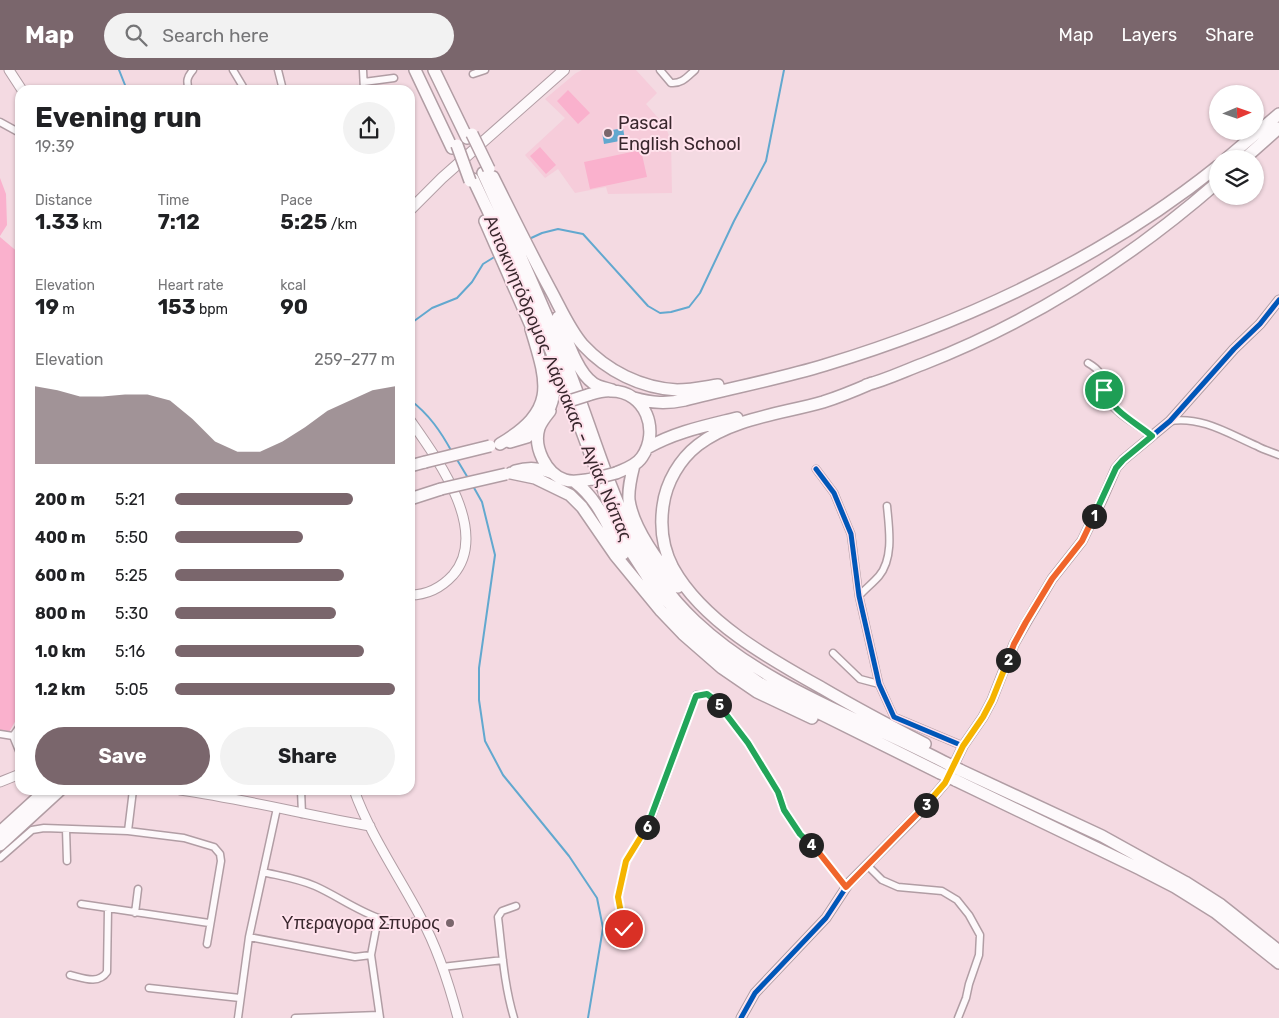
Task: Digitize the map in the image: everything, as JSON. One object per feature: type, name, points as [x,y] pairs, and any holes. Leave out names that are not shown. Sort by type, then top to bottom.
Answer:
[{"type":"highway","points":[[416,70],[462,141]]},
{"type":"highway","name":"Αυτοκινητόδρομος Λάρνακας - Αγίας Νάπας","points":[[422,70],[462,141]]},
{"type":"highway","name":"Αυτοκινητόδρομος Λάρνακας - Αγίας Νάπας","points":[[434,70],[552,355],[611,510],[632,553],[650,581],[690,628],[726,660],[762,684],[872,740],[951,770],[1175,888],[1215,912],[1279,963]]},
{"type":"highway","points":[[415,465],[527,438],[539,427],[553,403],[554,382],[551,370],[494,242],[477,177],[462,141],[440,70]]},
{"type":"highway","points":[[1237,150],[1279,114]]},
{"type":"highway","points":[[1254,150],[1279,128]]},
{"type":"highway","points":[[533,258],[580,368],[587,378],[595,385],[634,398],[660,403],[685,400],[823,366],[924,332],[1036,282],[1090,254],[1136,226],[1209,173]]},
{"type":"highway","points":[[477,177],[533,258],[583,344],[606,365],[634,381],[660,388],[678,390],[718,385],[857,355]]},
{"type":"highway","name":"Αυτοκινητόδρομος Λάρνακας - Αγίας Νάπας","points":[[477,177],[533,282],[564,358],[618,506],[639,548],[677,603],[695,622],[733,652],[768,675],[824,705],[932,756],[951,770]]},
{"type":"highway","points":[[1209,190],[1105,269],[1046,304],[968,346],[824,402],[735,424],[713,434],[687,454],[670,481],[664,498],[662,535],[673,568],[685,585],[706,609],[741,639],[777,663],[872,717],[951,770],[1069,816],[1192,886],[1221,905],[1279,951]]},
{"type":"highway","points":[[495,445],[526,427],[534,418],[541,404],[544,390],[544,371],[528,318]]},
{"type":"highway","points":[[647,448],[672,435],[689,429],[872,383]]},
{"type":"highway","points":[[546,416],[552,409],[566,402],[612,390]]},
{"type":"highway","points":[[415,497],[441,489],[532,468],[541,469],[565,480],[575,482],[616,473],[634,465],[642,458],[647,448],[650,440],[651,426],[646,413],[634,398]]},
{"type":"highway","points":[[539,427],[540,452],[553,473]]},
{"type":"highway","points":[[634,465],[629,487],[632,514],[661,565],[679,589],[704,615],[737,644],[774,668],[932,756]]},
{"type":"highway","points":[[508,473],[535,478],[570,495],[582,507],[615,555],[683,634],[722,668],[757,692],[793,710],[837,729],[872,740]]},
{"type":"highway","points":[[575,482],[585,489],[597,505],[640,584]]},
{"type":"highway","points":[[0,832],[41,795]]},
{"type":"highway","points":[[0,846],[55,795]]},
{"type":"main road","points":[[415,205],[442,178],[564,70]]},
{"type":"street","points":[[9,70],[19,85]]},
{"type":"street","points":[[188,85],[187,77],[193,70]]},
{"type":"street","points":[[233,70],[243,85]]},
{"type":"street","points":[[278,70],[282,85]]},
{"type":"street","points":[[363,70],[364,82],[394,78]]},
{"type":"street","points":[[473,74],[485,70]]},
{"type":"street","points":[[660,70],[671,82],[676,83],[682,81],[695,70]]},
{"type":"street","points":[[0,122],[15,130]]},
{"type":"street","points":[[741,1018],[755,993],[826,918],[846,887],[866,865],[922,810],[951,770],[963,746],[992,700],[1014,644],[1026,622],[1052,579],[1082,541],[1116,468],[1170,421],[1234,349],[1260,324],[1279,300]]},
{"type":"street","points":[[1088,363],[1096,368],[1103,380],[1104,390],[1108,399],[1119,411],[1152,436]]},
{"type":"street","points":[[1170,421],[1181,420],[1201,423],[1227,431],[1257,447],[1279,455]]},
{"type":"street","points":[[415,427],[434,454],[454,492],[462,512],[467,538],[462,561],[446,583],[431,591],[415,594]]},
{"type":"street","points":[[816,470],[834,493],[851,534],[859,596],[879,684],[894,717],[963,746]]},
{"type":"street","points":[[859,596],[880,575],[887,561],[889,536],[887,506]]},
{"type":"street","points":[[833,653],[860,679],[879,684]]},
{"type":"street","points":[[624,929],[618,897],[626,861],[647,829],[696,696],[707,694],[715,700],[748,743],[778,792],[784,810],[800,834],[820,854],[846,887]]},
{"type":"street","points":[[0,734],[13,736]]},
{"type":"street","points":[[13,736],[15,741]]},
{"type":"street","points":[[0,782],[15,776]]},
{"type":"street","points":[[43,806],[58,795]]},
{"type":"street","points":[[128,831],[132,795]]},
{"type":"street","points":[[218,795],[302,814],[370,826]]},
{"type":"street","points":[[301,795],[302,814]]},
{"type":"street","points":[[356,795],[370,826],[422,920],[442,967],[458,1018]]},
{"type":"street","points":[[238,1018],[249,937],[277,808]]},
{"type":"street","points":[[0,858],[32,830],[44,828],[128,831],[184,838],[214,847],[219,851],[221,861],[209,923],[207,944]]},
{"type":"street","points":[[66,829],[67,861]]},
{"type":"street","points":[[866,865],[882,880],[898,887],[942,891],[957,900],[973,922],[980,935],[979,955],[958,1018]]},
{"type":"street","points":[[263,872],[313,886],[378,918],[401,923],[422,920]]},
{"type":"street","points":[[135,913],[138,889]]},
{"type":"street","points":[[81,904],[209,923]]},
{"type":"street","points":[[514,1018],[510,1005],[498,917],[502,911],[516,906]]},
{"type":"street","points":[[70,975],[98,980],[104,977],[107,972],[108,909]]},
{"type":"street","points":[[295,1018],[379,1017],[371,955],[378,918]]},
{"type":"street","points":[[249,937],[356,957],[371,955]]},
{"type":"street","points":[[442,967],[503,960]]},
{"type":"street","points":[[148,988],[240,998]]},
{"type":"shaded area","name":"Pascal English School","points":[[582,70],[636,70],[657,93],[646,104],[665,126],[671,140],[672,193],[608,194],[606,187],[575,193],[558,169],[545,178],[525,155],[565,118],[545,99]]},
{"type":"shaded area","points":[[568,90],[590,113],[578,124],[557,101]]},
{"type":"shaded area","points":[[540,147],[556,165],[546,174],[530,156]]},
{"type":"shaded area","points":[[641,150],[647,177],[590,189],[584,162]]},
{"type":"shaded area","points":[[0,178],[6,194],[7,225],[0,236]]},
{"type":"shaded area","points":[[0,237],[15,250],[15,722],[8,734],[0,738]]},
{"type":"water","points":[[623,128],[625,140],[604,144],[602,132]]},
{"type":"waterway","points":[[119,70],[125,85]]},
{"type":"waterway","points":[[529,239],[558,229],[583,234],[648,306],[660,313],[689,307],[700,293],[734,221],[766,161],[784,70]]},
{"type":"waterway","points":[[415,320],[432,308],[457,298],[472,282],[483,264],[496,256]]},
{"type":"waterway","points":[[415,404],[434,424],[452,452]]},
{"type":"waterway","points":[[456,458],[468,478]]},
{"type":"waterway","points":[[473,486],[482,502],[495,555],[479,668],[479,700],[485,741],[503,775],[569,856],[597,898],[603,928],[588,1018]]},
{"type":"cycle path","points":[[741,1018],[755,993],[826,918],[849,883],[922,810],[945,783],[963,746],[992,700],[1014,644],[1052,579],[1082,541],[1116,468],[1170,421],[1234,349],[1260,324],[1279,300]]},
{"type":"cycle path","points":[[816,469],[834,493],[851,534],[859,596],[879,684],[894,717],[963,746]]},
{"type":"cycle path","points":[[624,929],[618,897],[626,861],[647,829],[696,695],[707,694],[715,699],[748,743],[778,792],[784,810],[800,834],[820,854],[846,887]]},
{"type":"place","name":"Pascal English School","points":[[608,133]]},
{"type":"place","name":"Υπεραγορα Σπυρος","points":[[450,923]]},
{"type":"route","points":[[624,929],[618,897],[626,861],[647,829],[696,696],[707,694],[715,700],[748,743],[778,792],[784,810],[800,834],[820,854],[846,887],[922,810],[945,783],[963,746],[983,717],[992,700],[1014,644],[1052,579],[1082,541],[1116,468],[1152,436],[1119,411],[1108,399],[1104,390]]}]
